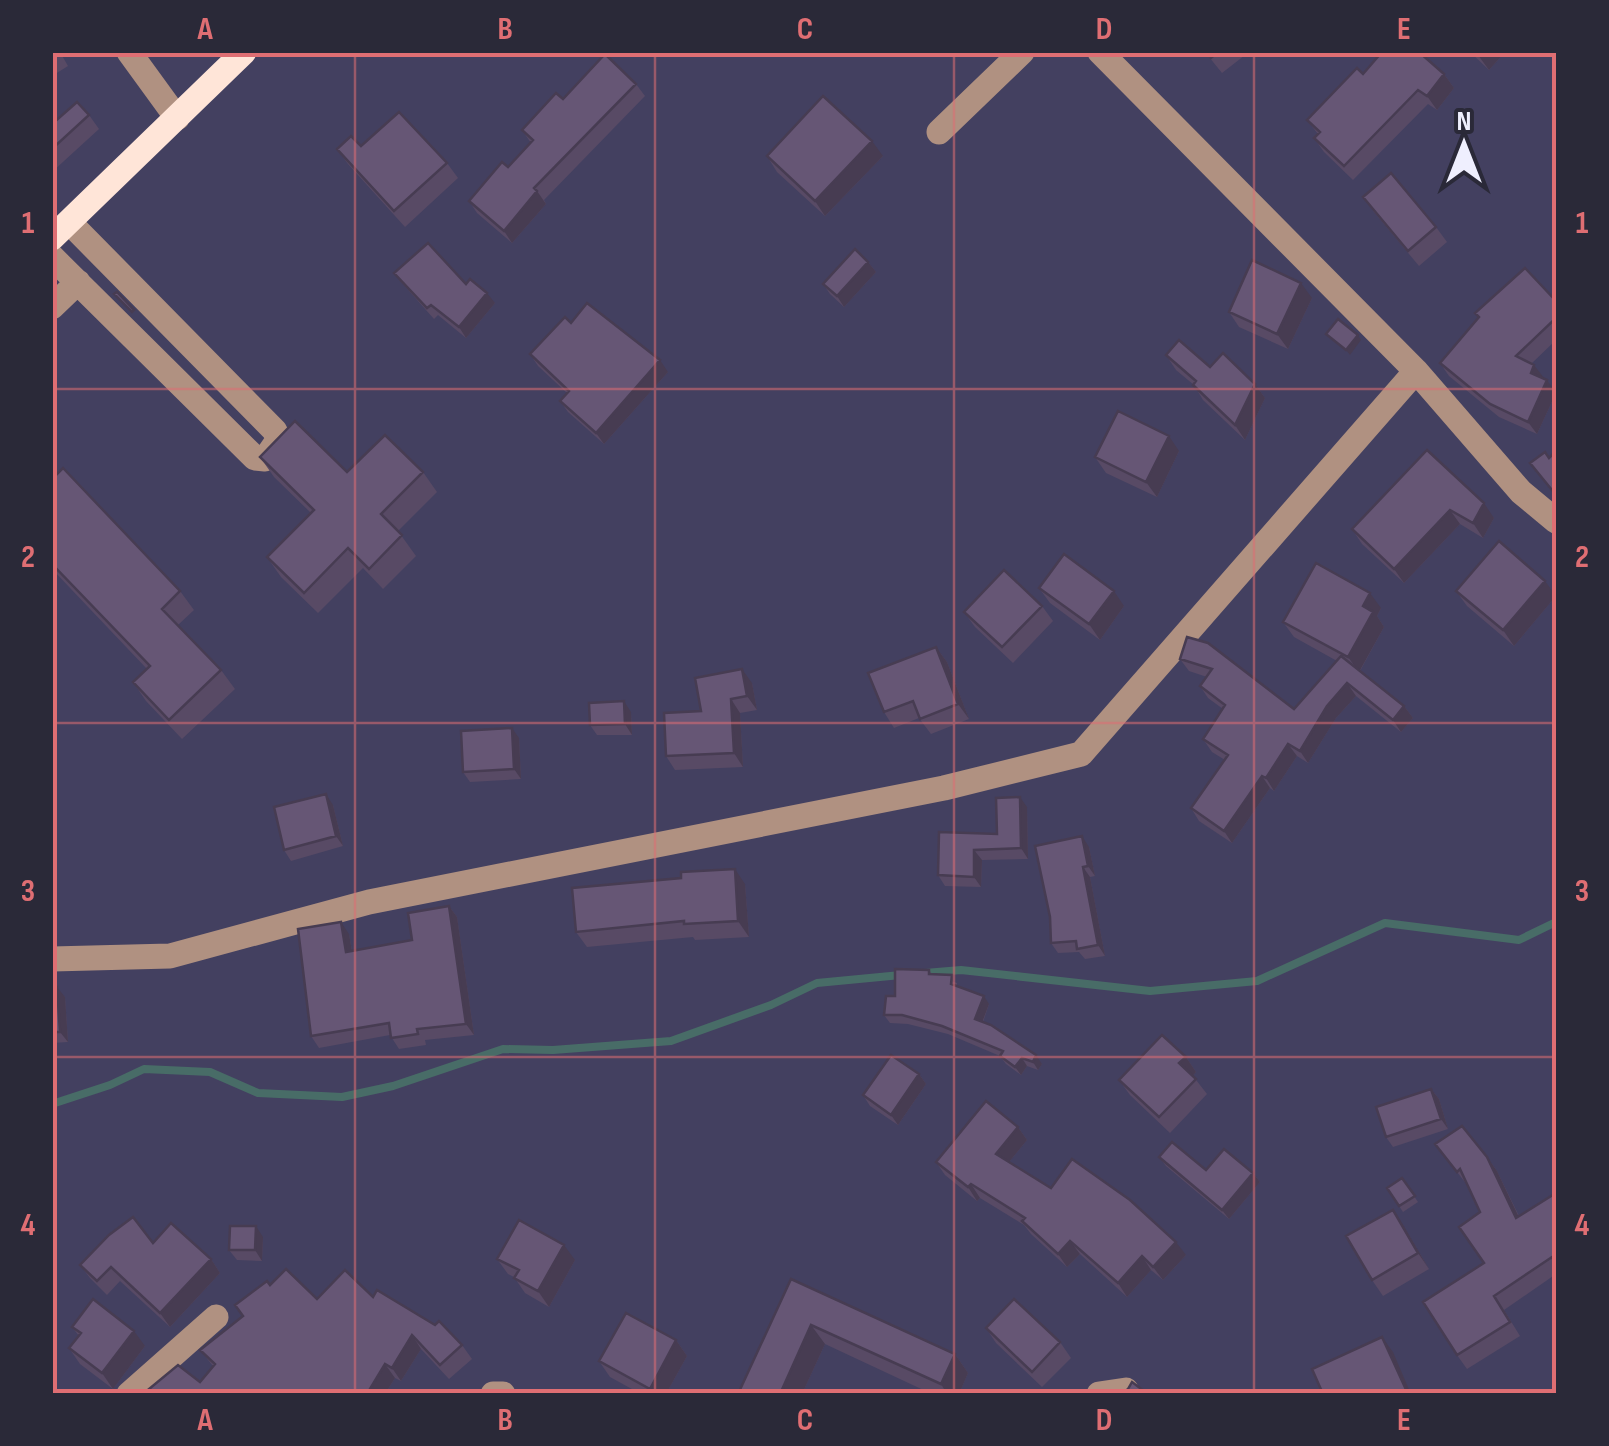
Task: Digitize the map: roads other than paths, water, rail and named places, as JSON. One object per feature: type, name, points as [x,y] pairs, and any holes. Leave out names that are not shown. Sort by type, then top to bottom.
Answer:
[{"type":"main road","points":[[61,231],[244,52]]},
{"type":"street","points":[[128,52],[178,118]]},
{"type":"street","points":[[939,132],[1022,52]]},
{"type":"street","points":[[1100,52],[1416,371],[1521,492],[1556,521]]},
{"type":"street","points":[[52,257],[255,458],[265,459],[278,440],[275,430],[198,353],[61,231]]},
{"type":"street","points":[[52,307],[78,282]]},
{"type":"street","points":[[176,379],[198,353]]},
{"type":"street","points":[[52,959],[170,956],[369,902],[925,792],[1081,754],[1416,371]]},
{"type":"street","points":[[214,417],[237,392]]},
{"type":"street","points":[[129,1394],[216,1318]]},
{"type":"street","points":[[1099,1394],[1126,1390]]},
{"type":"street","points":[[494,1394],[503,1394]]},
{"type":"waterway","points":[[925,973],[961,970],[1150,991],[1257,981],[1385,923],[1519,940],[1556,922]]},
{"type":"waterway","points":[[52,1104],[144,1069],[210,1072],[258,1093],[342,1097],[393,1086],[503,1049],[553,1050],[671,1041],[771,1005],[817,983],[901,975]]}]
